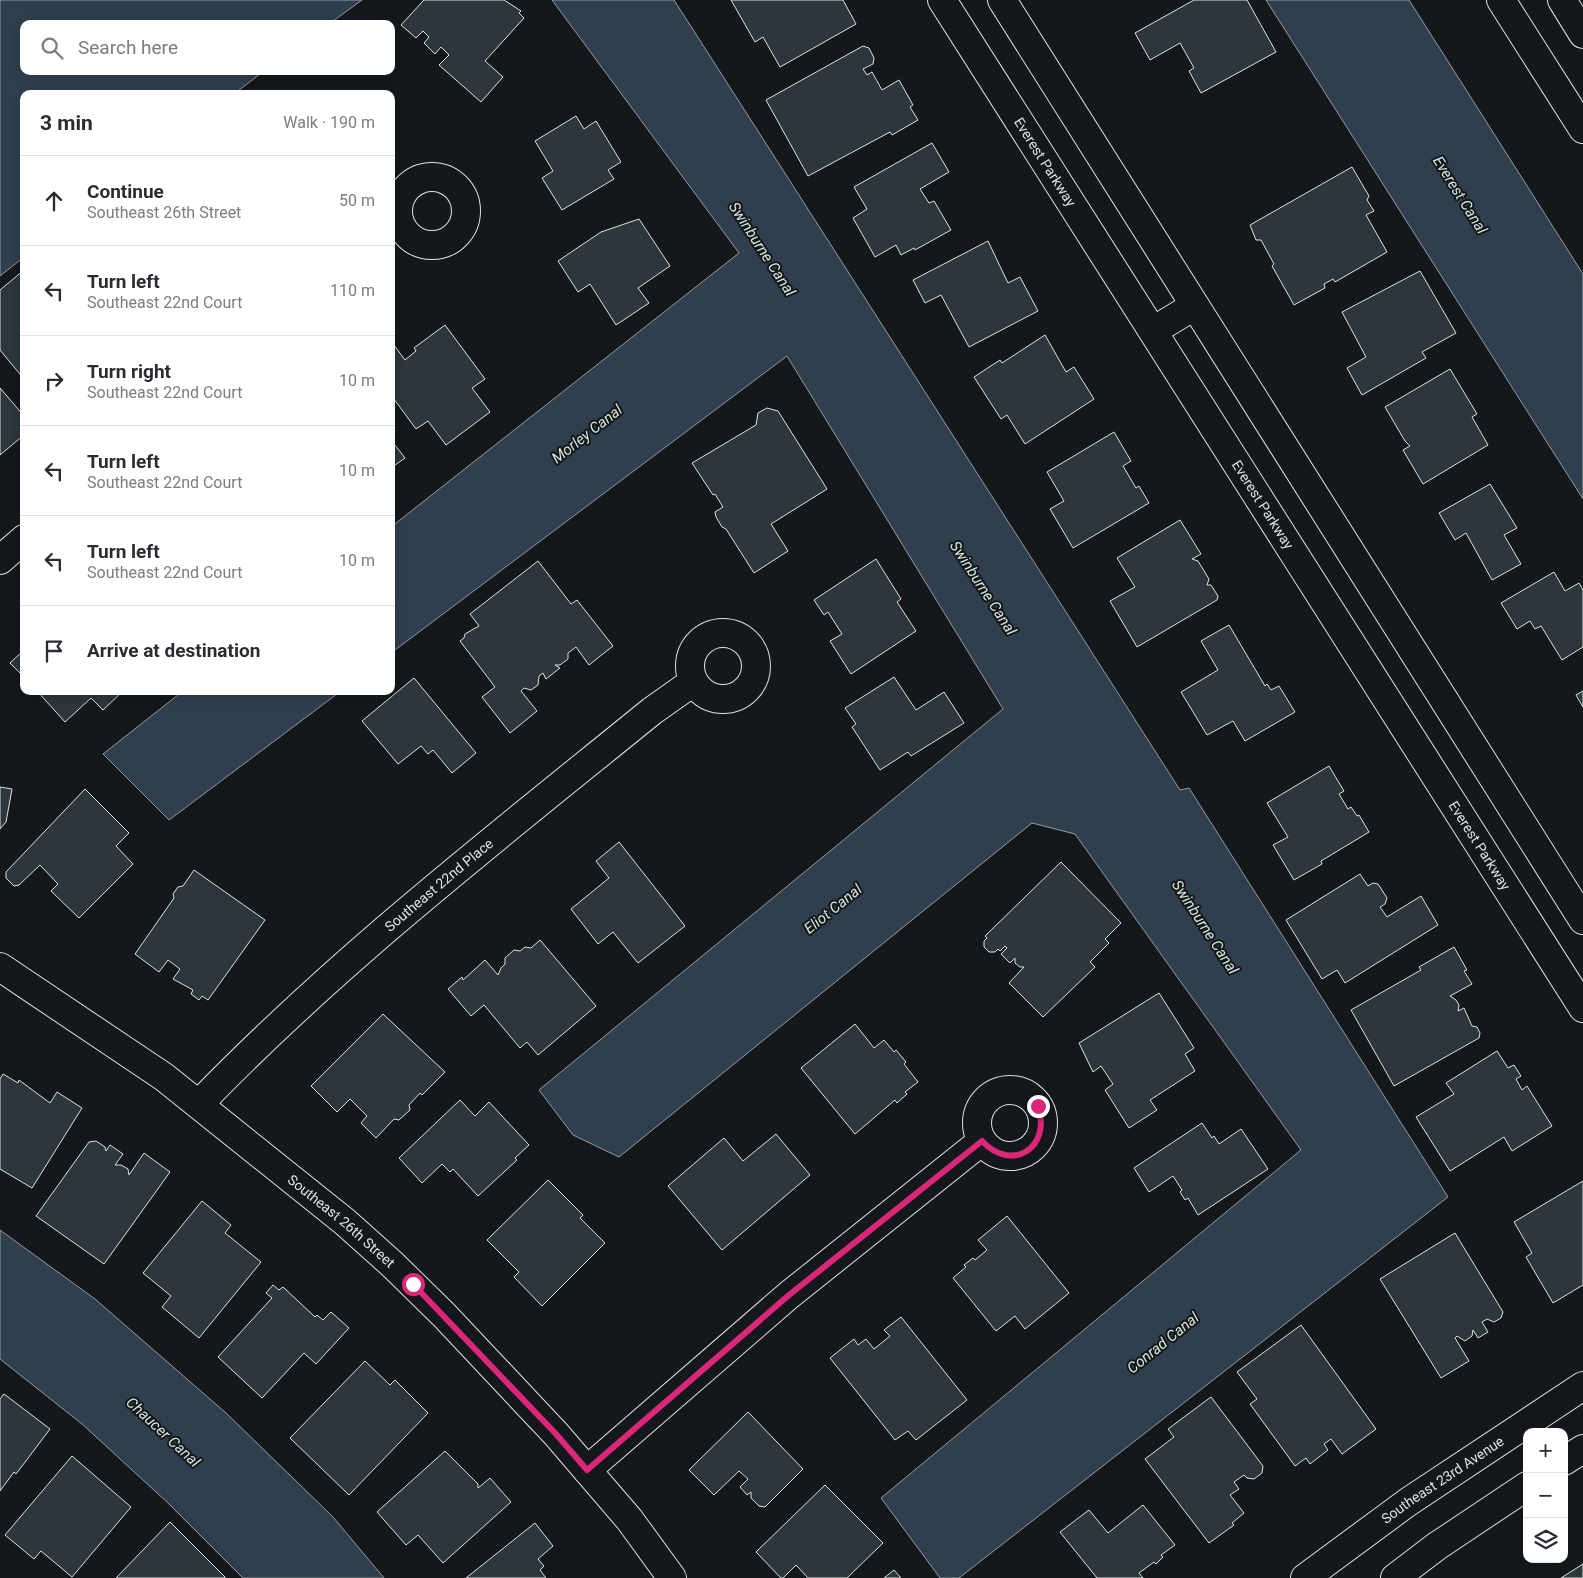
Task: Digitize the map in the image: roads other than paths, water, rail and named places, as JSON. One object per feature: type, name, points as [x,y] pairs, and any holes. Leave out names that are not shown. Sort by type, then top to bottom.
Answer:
[{"type":"main road","name":"Everest Parkway","points":[[942,0],[1583,1008]]},
{"type":"main road","points":[[1002,0],[1583,920]]},
{"type":"main road","points":[[1501,0],[1583,129]]},
{"type":"main road","points":[[1562,0],[1583,34]]},
{"type":"main road","points":[[1153,332],[1194,306]]},
{"type":"main road","points":[[0,560],[20,542]]},
{"type":"main road","name":"Southeast 22nd Place","points":[[199,1104],[253,1048],[345,964],[644,717],[693,682]]},
{"type":"main road","name":"Southeast 26th Street","points":[[0,967],[35,988],[164,1077],[345,1222],[444,1315],[556,1434],[629,1519],[672,1578]]},
{"type":"main road","points":[[587,1470],[789,1295],[982,1141]]},
{"type":"main road","name":"Southeast 23rd Avenue","points":[[1305,1578],[1408,1502],[1583,1386]]},
{"type":"main road","points":[[1568,1458],[1583,1449]]},
{"type":"main road","points":[[1395,1578],[1437,1546],[1523,1489]]},
{"type":"water","points":[[0,0],[362,0],[334,20],[20,20],[20,75],[259,75],[239,90],[20,90],[20,260],[0,276]]},
{"type":"water","points":[[552,0],[674,0],[1180,790],[1189,788],[1448,1197],[959,1578],[940,1578],[881,1498],[1301,1150],[1075,834],[1032,823],[619,1157],[573,1135],[539,1090],[1003,709],[787,356],[395,650],[395,524],[739,253]]},
{"type":"water","name":"Everest Canal","points":[[1266,0],[1409,0],[1583,274],[1583,499]]},
{"type":"water","points":[[178,695],[336,695],[169,820],[103,754]]},
{"type":"water","name":"Chaucer Canal","points":[[0,1230],[95,1299],[226,1413],[333,1517],[384,1578],[243,1578],[168,1503],[82,1424],[0,1359]]},
{"type":"water label","name":"Swinburne Canal","points":[[762,249]]},
{"type":"water label","name":"Morley Canal","points":[[587,434]]},
{"type":"water label","name":"Swinburne Canal","points":[[983,588]]},
{"type":"water label","name":"Eliot Canal","points":[[833,909]]},
{"type":"water label","name":"Swinburne Canal","points":[[1205,927]]},
{"type":"water label","name":"Conrad Canal","points":[[1163,1343]]}]
